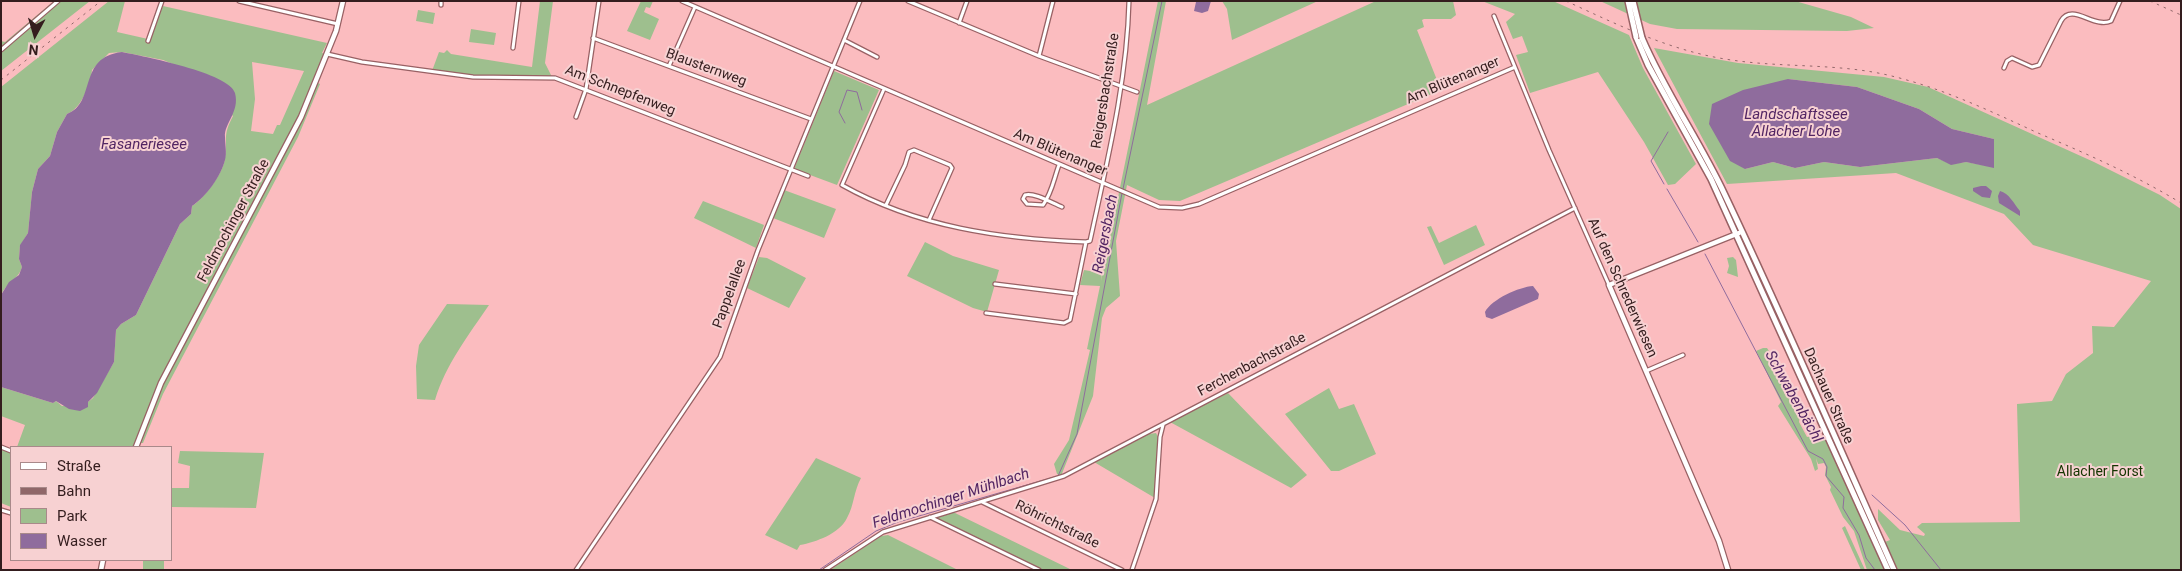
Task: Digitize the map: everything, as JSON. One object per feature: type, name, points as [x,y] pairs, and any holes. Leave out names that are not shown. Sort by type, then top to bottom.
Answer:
[{"type":"main road","name":"Feldmochinger Straße","points":[[136,446],[157,391],[293,134],[327,54],[338,24],[343,1]]},
{"type":"main road","name":"Dachauer Straße","points":[[1628,1],[1648,66],[1705,154],[1894,570]]},
{"type":"main road","name":"Dachauer Straße","points":[[1633,1],[1639,38]]},
{"type":"main road","name":"Dachauer Straße","points":[[1673,105],[1700,157],[1888,570]]},
{"type":"main road","points":[[1609,285],[1742,232]]},
{"type":"main road","name":"Auf den Schrederwiesen","points":[[1609,285],[1719,542],[1728,570]]},
{"type":"street","points":[[1,50],[58,1]]},
{"type":"street","points":[[148,41],[162,1]]},
{"type":"street","points":[[238,1],[338,24]]},
{"type":"street","points":[[513,48],[519,1]]},
{"type":"street","points":[[576,117],[586,90],[600,1]]},
{"type":"street","name":"Am Blütenanger","points":[[682,1],[1121,193],[1159,207],[1182,208],[1199,204],[1515,67]]},
{"type":"street","name":"Pappelallee","points":[[576,570],[720,357],[758,250],[860,1]]},
{"type":"street","points":[[908,1],[1039,56],[1137,92]]},
{"type":"street","points":[[959,23],[967,1]]},
{"type":"street","points":[[1039,56],[1053,1]]},
{"type":"street","name":"Reigersbachstraße","points":[[986,313],[1064,323],[1070,320],[1086,242],[1090,241],[1120,86],[1128,34],[1128,1]]},
{"type":"street","points":[[2004,68],[2007,61],[2012,58],[2032,67],[2037,67],[2046,54],[2066,14],[2071,13],[2106,24],[2111,21],[2120,1]]},
{"type":"street","points":[[669,66],[695,7]]},
{"type":"street","name":"Auf den Schrederwiesen","points":[[1494,16],[1609,285]]},
{"type":"street","name":"Blausternweg","points":[[593,38],[811,119]]},
{"type":"street","points":[[844,40],[877,56]]},
{"type":"street","name":"Am Schnepfenweg","points":[[327,54],[362,62],[473,77],[552,78],[808,176]]},
{"type":"street","points":[[884,89],[842,186],[886,205],[962,230],[995,236],[1086,242]]},
{"type":"street","points":[[886,205],[905,165],[909,152],[914,150],[950,164],[952,168],[929,220]]},
{"type":"street","points":[[1059,165],[1046,201],[1040,206],[1027,204],[1023,198],[1024,195],[1030,194],[1046,201],[1062,207]]},
{"type":"street","name":"Ferchenbachstraße","points":[[825,570],[883,532],[1064,476],[1575,208]]},
{"type":"street","points":[[995,284],[1076,294]]},
{"type":"street","points":[[1646,371],[1683,355]]},
{"type":"street","points":[[1132,570],[1156,499],[1160,434],[1163,424]]},
{"type":"street","points":[[1154,430],[1160,434]]},
{"type":"street","name":"Röhrichtstraße","points":[[982,502],[1122,570]]},
{"type":"street","points":[[930,517],[1039,570]]},
{"type":"green space","points":[[54,1],[90,1],[1,71],[1,41],[5,42]]},
{"type":"green space","points":[[109,1],[125,1],[117,32],[148,39],[163,6],[327,43],[322,53],[327,54],[316,82],[320,84],[298,137],[163,394],[143,443],[139,443],[138,446],[17,446],[25,425],[1,416],[1,387],[53,403],[56,401],[62,406],[88,402],[93,398],[114,362],[116,330],[121,324],[136,315],[180,224],[191,214],[192,206],[207,191],[224,164],[226,133],[233,116],[180,67],[163,60],[122,52],[109,53],[92,70],[90,82],[81,102],[67,114],[57,132],[50,156],[38,169],[32,192],[28,233],[20,246],[19,259],[22,267],[18,275],[1,295],[1,87]],"holes":[[[252,62],[304,71],[280,125],[277,125],[273,134],[251,131],[255,99]]]},
{"type":"green space","points":[[540,1],[553,1],[545,63],[552,77],[473,76],[432,71],[439,52],[444,53],[447,50],[451,54],[532,67]]},
{"type":"green space","points":[[641,1],[653,1],[650,8],[646,7],[644,12],[659,19],[650,40],[627,31]]},
{"type":"green space","points":[[1158,1],[1166,1],[1147,105],[1376,1],[1453,1],[1456,15],[1451,19],[1424,19],[1422,20],[1424,27],[1417,30],[1441,90],[1180,201],[1159,200],[1127,185],[1116,241],[1120,296],[1106,308],[1102,318],[1093,396],[1061,476],[1057,474],[1054,464],[1069,440],[1090,350],[1087,349],[1100,286],[1080,285],[1084,270],[1102,273],[1101,281]]},
{"type":"green space","points":[[1222,1],[1318,1],[1232,40],[1227,9]]},
{"type":"green space","points":[[1482,1],[1553,1],[1629,35],[1643,68],[1696,164],[1675,184],[1668,185],[1644,142],[1598,72],[1530,93],[1516,55],[1528,52],[1522,36],[1513,39],[1506,22],[1515,14]]},
{"type":"green space","points":[[1600,1],[1795,1],[1851,17],[1874,28],[1847,31],[1677,29],[1650,24]]},
{"type":"green space","points":[[418,10],[435,13],[433,24],[416,21]]},
{"type":"green space","points":[[471,29],[496,33],[494,45],[469,42]]},
{"type":"green space","name":"Allacher Forst","points":[[1654,48],[1738,63],[1884,77],[1928,87],[2094,162],[2160,195],[2181,209],[2181,570],[1898,570],[1885,542],[1890,540],[1878,520],[1878,509],[1900,530],[1924,536],[1925,534],[1917,527],[1922,523],[2020,522],[2017,404],[2052,401],[2066,374],[2093,353],[2092,326],[2114,327],[2151,281],[2033,245],[2004,214],[1896,173],[1727,184]],"holes":[[[1788,79],[1857,87],[1919,109],[1952,129],[1994,139],[1994,167],[1966,162],[1951,164],[1937,158],[1860,167],[1824,162],[1795,168],[1773,162],[1745,169]]]},
{"type":"green space","points":[[834,71],[879,90],[837,185],[794,169]]},
{"type":"green space","points":[[784,190],[836,209],[824,238],[773,218]]},
{"type":"green space","points":[[703,201],[764,225],[756,248],[694,218]]},
{"type":"green space","points":[[1476,225],[1485,245],[1444,265],[1427,227],[1431,226],[1439,243]]},
{"type":"green space","points":[[925,242],[953,256],[999,270],[987,312],[973,308],[907,276]]},
{"type":"green space","points":[[759,257],[767,258],[806,278],[789,308],[747,288]]},
{"type":"green space","points":[[1733,257],[1736,260],[1738,277],[1727,273],[1729,266],[1727,258]]},
{"type":"green space","points":[[447,304],[489,305],[451,362],[435,400],[417,399],[416,366],[419,345]]},
{"type":"green space","points":[[1767,348],[1775,360],[1784,389],[1800,415],[1799,422],[1807,437],[1812,436],[1818,441],[1822,438],[1827,440],[1886,570],[1867,570],[1854,531],[1843,517],[1830,490],[1831,487],[1825,475],[1826,467],[1824,463],[1818,464],[1816,458],[1818,469],[1815,471],[1811,459],[1778,406],[1781,402],[1756,351]]},
{"type":"green space","points":[[1329,388],[1339,409],[1354,404],[1376,454],[1339,471],[1331,471],[1285,414]]},
{"type":"green space","points":[[1228,393],[1307,475],[1291,488],[1170,422]]},
{"type":"green space","points":[[1156,433],[1158,437],[1155,498],[1094,462],[1149,434]]},
{"type":"green space","points":[[1,449],[10,453],[10,507],[1,503]]},
{"type":"green space","points":[[180,451],[264,453],[256,508],[172,507],[172,488],[189,488],[190,466],[178,463]]},
{"type":"green space","points":[[816,458],[861,478],[849,513],[839,529],[813,542],[800,545],[797,550],[765,535]]},
{"type":"green space","points":[[953,512],[1072,570],[1041,570],[937,519],[937,517]]},
{"type":"green space","points":[[1845,526],[1865,570],[1861,570],[1842,528]]},
{"type":"green space","points":[[888,535],[958,570],[830,570],[881,536]]},
{"type":"green space","points":[[143,561],[164,561],[164,570],[143,570]]},
{"type":"water","points":[[1211,1],[1208,11],[1202,13],[1194,11],[1196,2]]},
{"type":"water","name":"Fasaneriesee","points":[[122,52],[202,72],[230,86],[235,93],[236,100],[234,112],[225,132],[226,157],[220,173],[208,192],[192,206],[191,214],[180,224],[136,315],[121,324],[116,330],[114,362],[97,393],[88,402],[88,407],[80,411],[69,409],[56,401],[53,403],[1,387],[1,295],[9,282],[19,275],[22,267],[19,259],[20,245],[28,233],[32,192],[38,169],[50,156],[57,132],[67,114],[76,108],[82,100],[93,71],[99,62],[108,56]]},
{"type":"water","name":"Landschaftssee Allacher Lohe","points":[[1788,79],[1857,87],[1919,109],[1952,129],[1994,139],[1994,168],[1966,162],[1951,165],[1937,158],[1860,167],[1824,162],[1795,168],[1773,162],[1745,169],[1730,161],[1709,124],[1712,104],[1743,90]]},
{"type":"water","points":[[1986,186],[1992,191],[1990,198],[1982,197],[1973,191],[1973,188]]},
{"type":"water","points":[[2000,191],[2011,199],[2020,211],[2020,216],[1999,203],[1998,196]]},
{"type":"water","points":[[1533,286],[1539,294],[1538,299],[1492,319],[1486,317],[1485,312],[1488,307],[1500,298],[1514,291]]},
{"type":"waterway","name":"Reigersbach","points":[[1123,189],[1162,1]]},
{"type":"waterway","points":[[845,123],[839,112],[847,90],[857,92],[862,110]]},
{"type":"waterway","name":"Schwabenbächl","points":[[1664,184],[1651,161],[1668,132]]},
{"type":"waterway","name":"Schwabenbächl","points":[[1667,189],[1698,242]]},
{"type":"waterway","name":"Reigersbach","points":[[819,570],[876,531],[898,522],[1058,476],[1077,434],[1122,193]]},
{"type":"waterway","name":"Schwabenbächl","points":[[1705,254],[1808,451],[1823,459],[1827,467],[1826,476],[1844,497],[1843,508],[1859,535],[1866,558],[1875,570]]},
{"type":"waterway","points":[[1872,495],[1905,525],[1941,570]]},
{"type":"railway","points":[[1,80],[101,1]]},
{"type":"railway","points":[[1566,1],[1644,36],[1704,55],[1765,64],[1844,68],[1883,74],[1923,85],[1981,107],[2093,157],[2146,183],[2181,203]]},
{"type":"railway","points":[[2150,1],[2181,15]]},
{"type":"water label","name":"Feldmochinger Mühlbach","points":[[951,499]]}]
